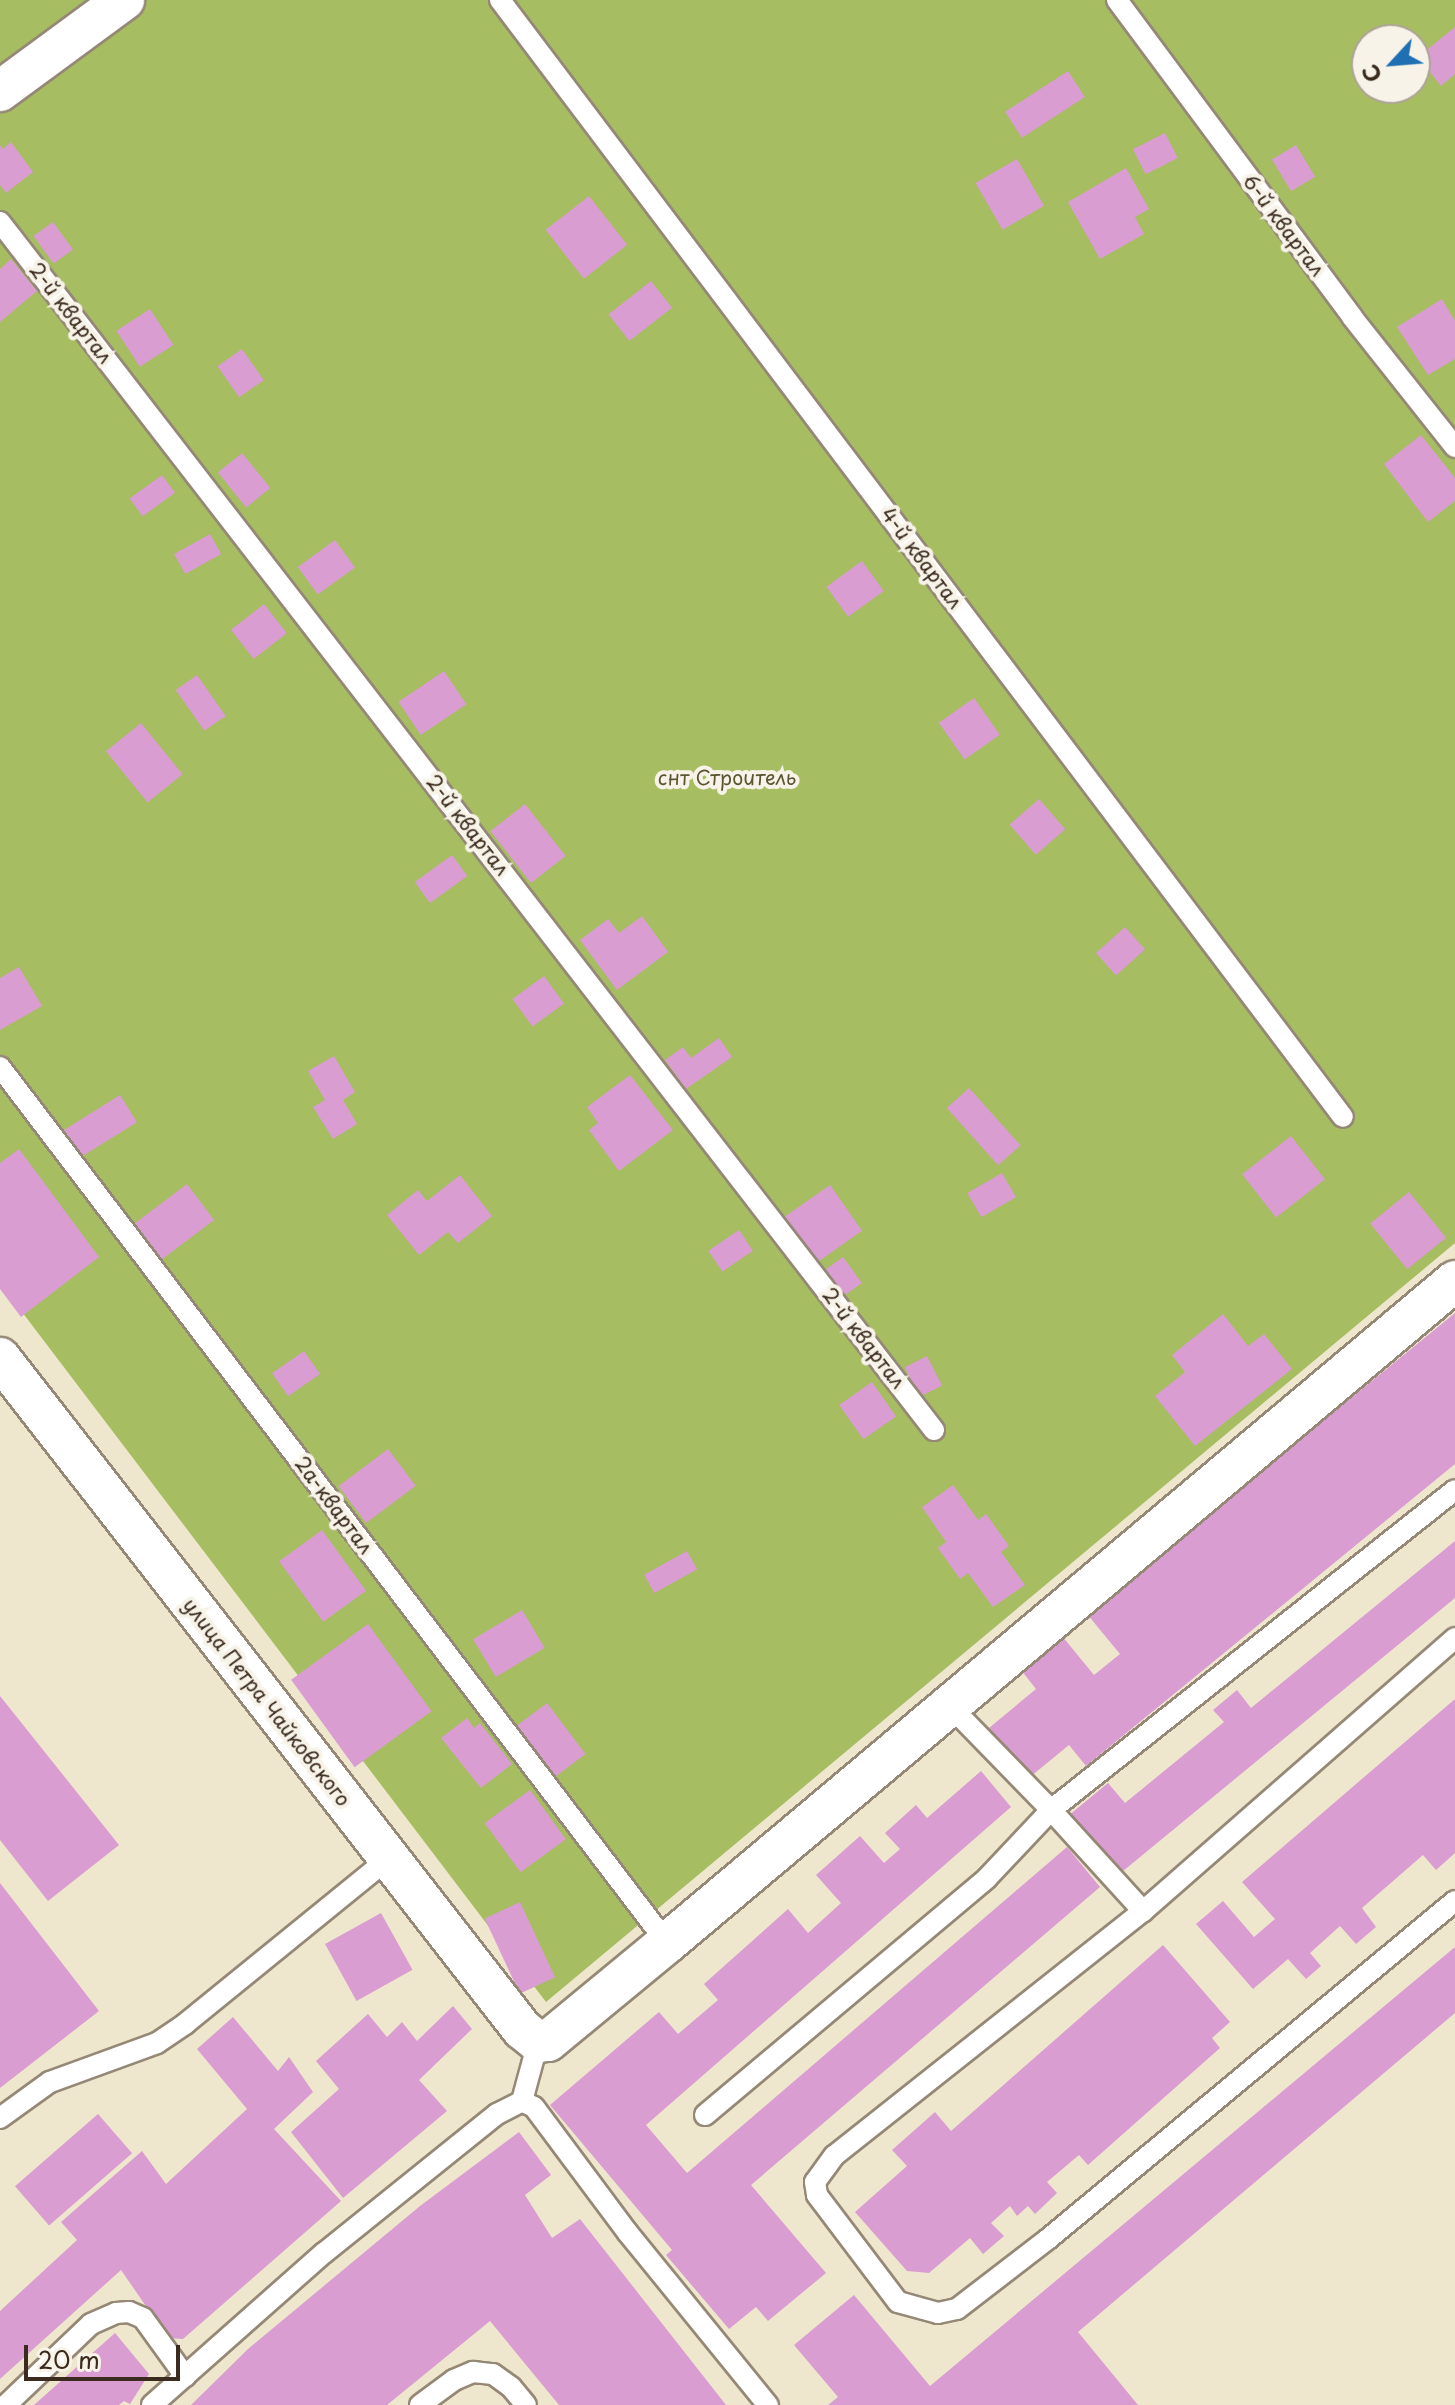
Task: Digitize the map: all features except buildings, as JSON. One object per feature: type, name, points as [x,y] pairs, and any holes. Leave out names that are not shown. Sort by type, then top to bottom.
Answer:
[{"type":"street","points":[[0,91],[124,0]]},
{"type":"street","points":[[538,2042],[548,2041],[667,1943],[1455,1281]]},
{"type":"street","name":"улица Петра Чайковского","points":[[0,1358],[522,2029],[538,2042]]},
{"type":"lane","name":"4-й квартал","points":[[500,0],[1343,1117]]},
{"type":"lane","name":"6-й квартал","points":[[1117,0],[1343,304],[1455,447]]},
{"type":"lane","name":"2-й квартал","points":[[0,222],[934,1430]]},
{"type":"lane","name":"2а-квартал","points":[[0,1067],[667,1943]]},
{"type":"lane","points":[[705,2115],[987,1878],[1051,1810],[1455,1490]]},
{"type":"lane","points":[[1455,1638],[1143,1911],[823,2167],[815,2182],[825,2209],[898,2302],[938,2313],[957,2309],[1455,1901]]},
{"type":"lane","points":[[950,1706],[1143,1911]]},
{"type":"lane","points":[[0,2118],[50,2082],[157,2043],[185,2024],[389,1858]]},
{"type":"lane","points":[[152,2405],[324,2253],[497,2114],[522,2101],[538,2042]]},
{"type":"lane","points":[[522,2101],[534,2107],[628,2233],[768,2405]]},
{"type":"lane","points":[[6,2405],[91,2324],[116,2313],[129,2312],[143,2318],[185,2376]]},
{"type":"lane","points":[[420,2405],[454,2380],[473,2372],[493,2374],[511,2387],[526,2405]]},
{"type":"green space","name":"снт Строитель","points":[[0,0],[1455,0],[1455,1243],[546,2002],[0,1283]]}]
